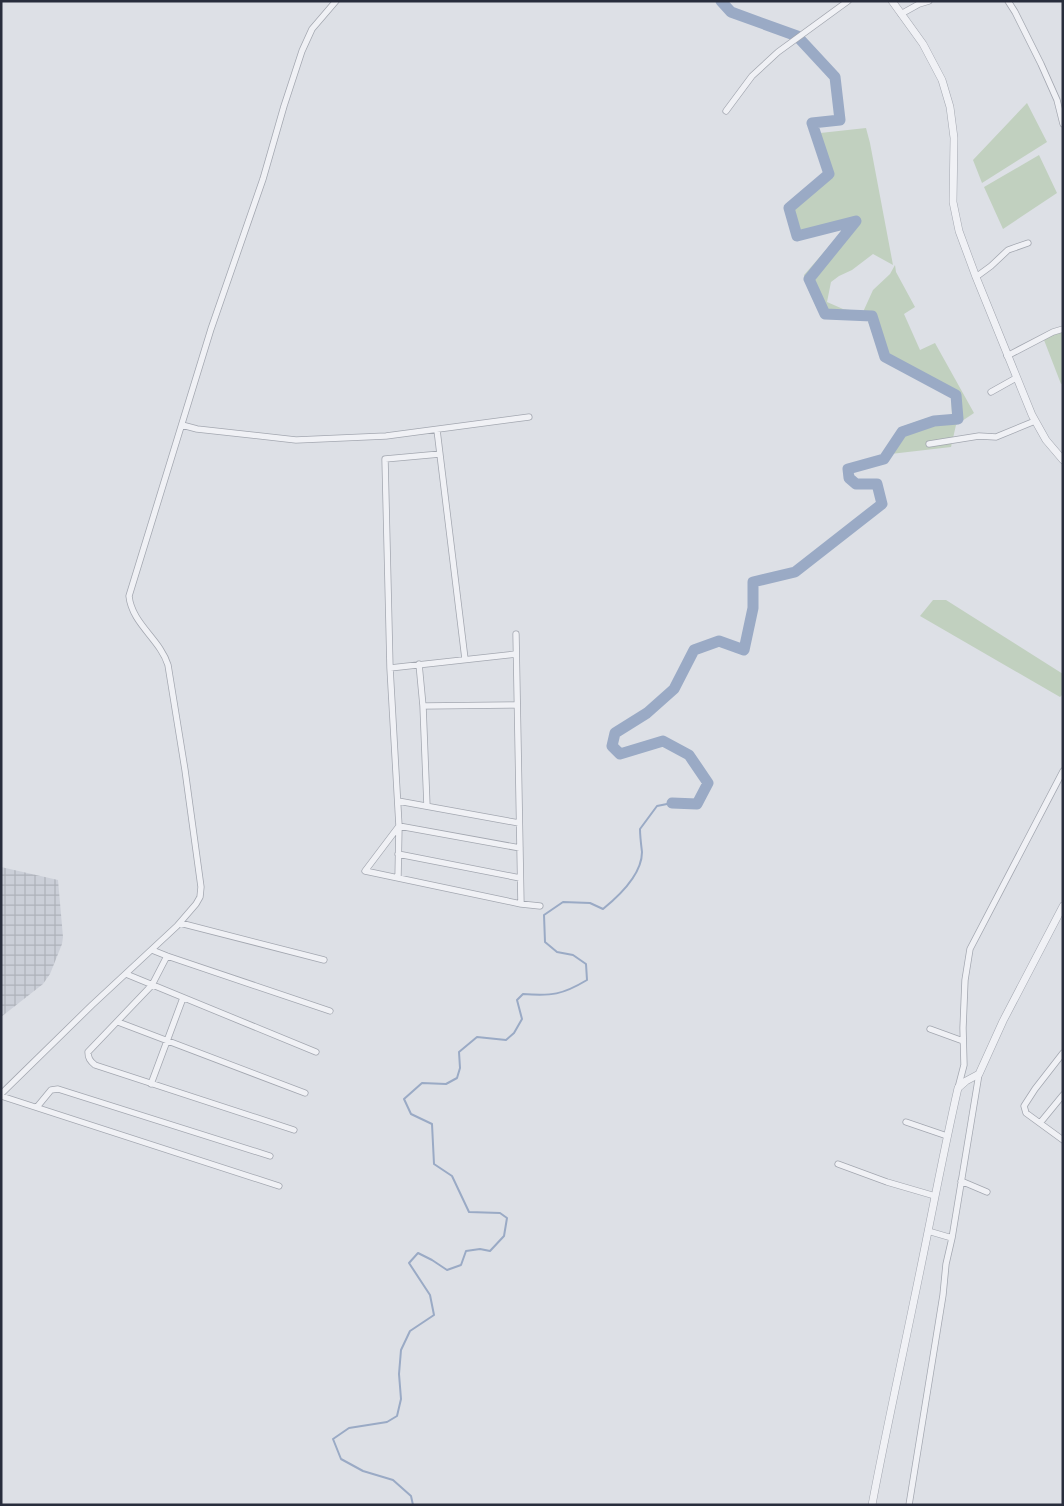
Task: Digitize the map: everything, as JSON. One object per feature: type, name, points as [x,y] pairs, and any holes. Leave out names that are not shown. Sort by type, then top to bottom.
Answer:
[{"type":"street","points":[[279,1186],[1,1095],[180,923],[196,904],[200,896],[201,887],[176,709],[167,660],[156,642],[137,619],[131,606],[130,596],[212,329],[302,51],[312,29],[336,1]]},
{"type":"street","points":[[726,111],[752,76],[784,48],[848,1]]},
{"type":"street","points":[[892,1],[923,44],[942,80],[950,106],[954,138],[952,190],[954,212],[959,231],[1007,356],[1035,421],[1046,440],[1063,460]]},
{"type":"street","points":[[901,14],[929,1]]},
{"type":"street","points":[[1008,1],[1045,73],[1057,100],[1063,124]]},
{"type":"street","points":[[976,277],[1008,250],[1028,243]]},
{"type":"street","points":[[1007,356],[1063,329]]},
{"type":"street","points":[[991,392],[1016,378]]},
{"type":"street","points":[[182,425],[197,429],[296,440],[386,436],[529,417]]},
{"type":"street","points":[[929,444],[979,436],[996,436],[1035,421]]},
{"type":"street","points":[[437,430],[465,659]]},
{"type":"street","points":[[398,878],[399,826],[390,668],[385,459],[440,454]]},
{"type":"street","points":[[516,634],[521,904]]},
{"type":"street","points":[[390,668],[516,654]]},
{"type":"street","points":[[419,664],[423,706],[427,806]]},
{"type":"street","points":[[423,706],[517,706]]},
{"type":"street","points":[[872,1505],[885,1433],[947,1136],[964,1065],[964,980],[970,949],[1063,770]]},
{"type":"street","points":[[398,801],[519,823]]},
{"type":"street","points":[[399,826],[520,848]]},
{"type":"street","points":[[399,826],[365,871],[521,904],[540,906]]},
{"type":"street","points":[[398,854],[520,878]]},
{"type":"street","points":[[909,1505],[943,1295],[946,1264],[979,1074],[1006,1015],[1063,906]]},
{"type":"street","points":[[180,923],[324,960]]},
{"type":"street","points":[[152,950],[330,1011]]},
{"type":"street","points":[[167,956],[152,985],[88,1052],[88,1057],[95,1065],[294,1130]]},
{"type":"street","points":[[126,974],[316,1052]]},
{"type":"street","points":[[152,1084],[166,1040],[183,998]]},
{"type":"street","points":[[118,1022],[305,1093]]},
{"type":"street","points":[[930,1029],[963,1041]]},
{"type":"street","points":[[1062,1137],[1026,1113],[1024,1106],[1063,1053]]},
{"type":"street","points":[[958,1088],[979,1074]]},
{"type":"street","points":[[37,1107],[51,1090],[58,1089],[270,1156]]},
{"type":"street","points":[[1040,1123],[1063,1095]]},
{"type":"street","points":[[906,1122],[947,1136]]},
{"type":"street","points":[[838,1164],[887,1182],[935,1196]]},
{"type":"street","points":[[961,1181],[987,1192]]},
{"type":"street","points":[[928,1231],[952,1238]]},
{"type":"shaded area","points":[[1,867],[58,880],[63,937],[50,974],[43,984],[1,1017]]},
{"type":"green space","points":[[1027,103],[1047,142],[982,183],[973,160]]},
{"type":"green space","points":[[866,128],[893,265],[873,254],[852,270],[831,282],[827,302],[843,309],[863,312],[873,290],[890,274],[895,265],[896,272],[915,307],[904,314],[920,350],[935,343],[974,413],[956,425],[951,447],[882,455],[901,427],[927,418],[952,416],[951,397],[881,359],[868,321],[821,317],[808,289],[804,275],[846,227],[794,241],[785,205],[826,173],[811,134]]},
{"type":"green space","points":[[1039,155],[1057,193],[1003,229],[984,187]]},
{"type":"green space","points":[[1059,330],[1063,330],[1063,383],[1061,384],[1044,340]]},
{"type":"green space","points":[[933,600],[946,600],[1063,674],[1063,694],[1060,697],[920,616]]},
{"type":"waterway","points":[[672,803],[697,804],[708,783],[689,755],[663,741],[620,754],[612,746],[615,733],[647,713],[674,689],[694,650],[719,641],[744,650],[753,608],[753,582],[795,572],[882,504],[877,484],[856,484],[849,478],[848,469],[884,459],[902,432],[934,421],[958,419],[956,395],[885,357],[872,316],[825,314],[809,279],[856,221],[797,236],[789,208],[829,174],[812,123],[840,120],[835,77],[797,36],[731,12],[721,1]]},
{"type":"waterway","points":[[413,1505],[411,1496],[393,1480],[363,1471],[341,1459],[333,1439],[349,1428],[387,1422],[397,1416],[401,1399],[399,1374],[401,1350],[410,1331],[434,1315],[430,1295],[409,1263],[418,1253],[447,1270],[461,1265],[466,1251],[480,1249],[490,1251],[504,1236],[507,1218],[500,1213],[469,1212],[452,1176],[434,1164],[432,1124],[411,1114],[404,1099],[422,1083],[446,1084],[457,1078],[460,1068],[459,1052],[477,1037],[506,1040],[514,1033],[522,1019],[517,1000],[523,994],[542,995],[563,992],[587,980],[586,964],[573,955],[557,952],[545,942],[544,915],[563,902],[590,903],[603,909],[609,904],[628,884],[638,868],[642,852],[640,829],[657,806],[672,803]]}]
